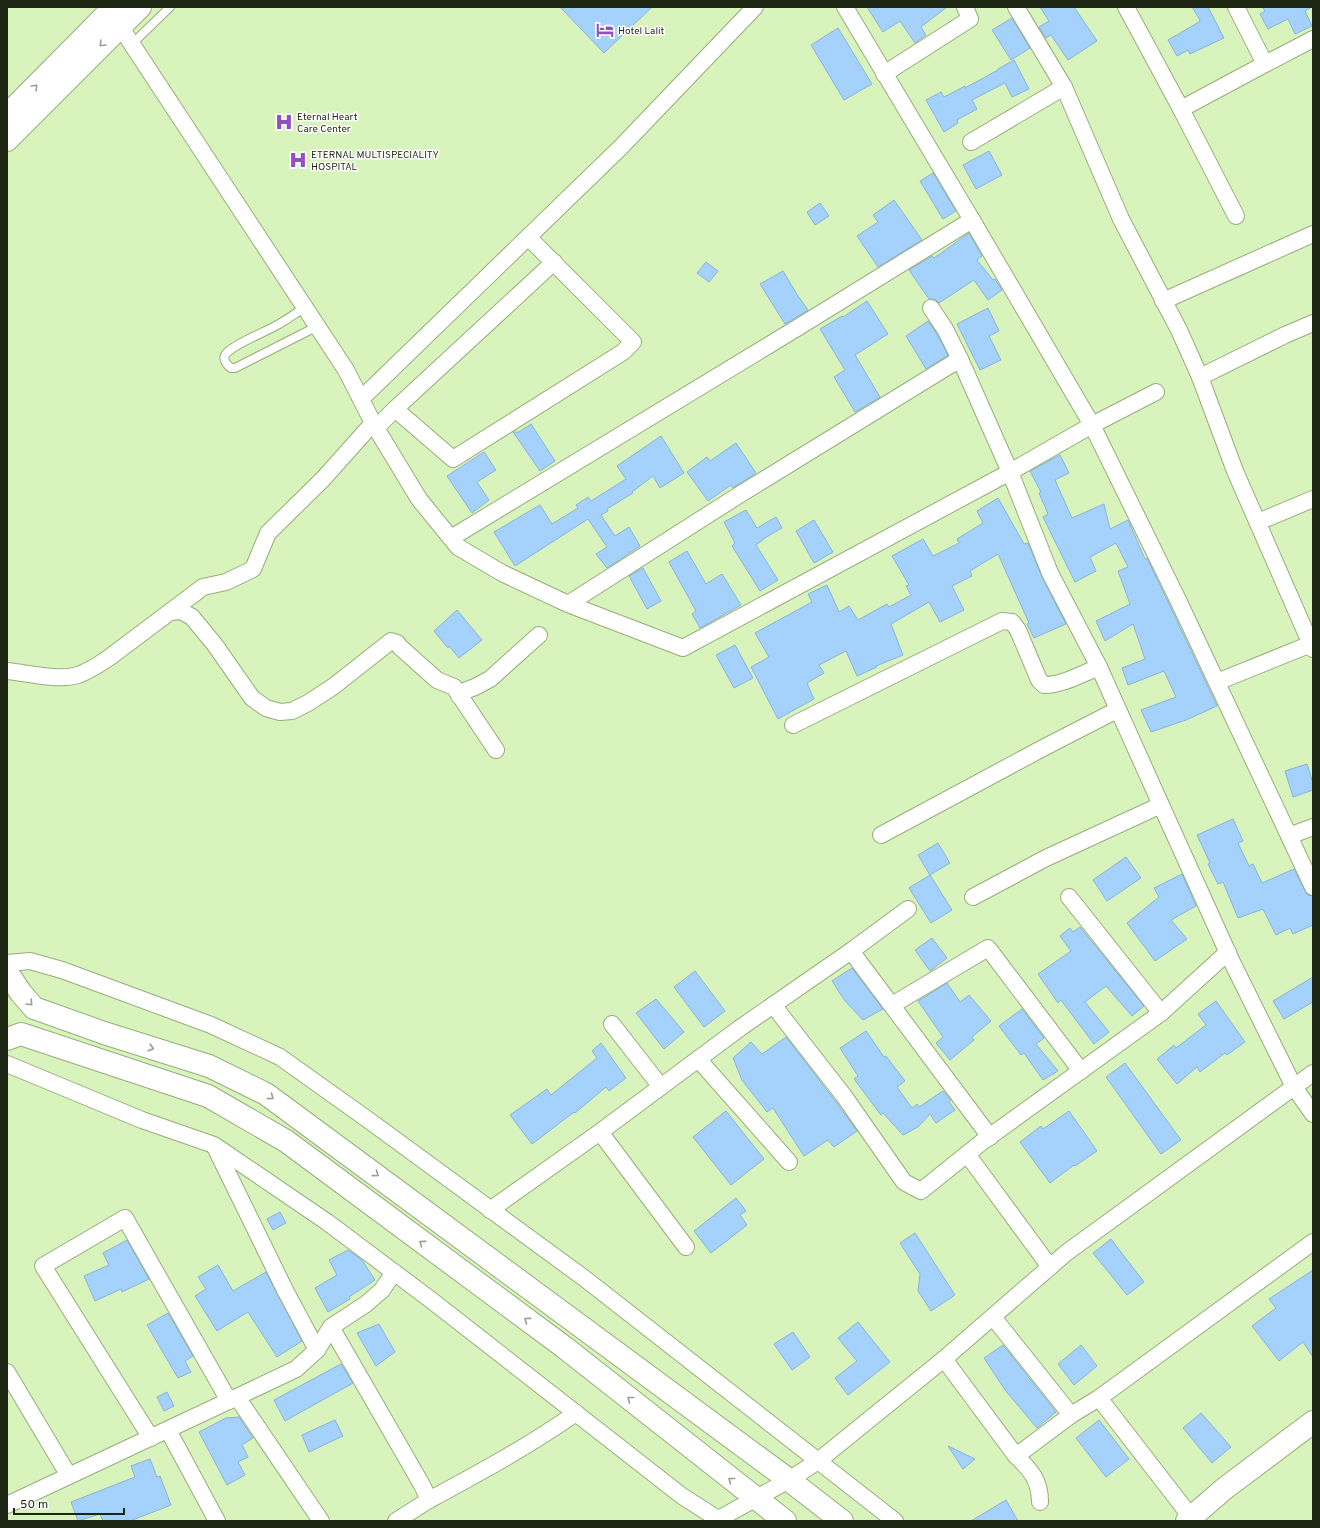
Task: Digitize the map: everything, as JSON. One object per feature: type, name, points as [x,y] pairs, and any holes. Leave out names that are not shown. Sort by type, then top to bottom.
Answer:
[{"type":"street","points":[[7,115],[117,19],[140,7]]},
{"type":"street","points":[[362,398],[621,147],[755,7]]},
{"type":"street","points":[[844,7],[972,220],[1092,425],[1149,539],[1313,887]]},
{"type":"street","points":[[884,74],[970,19],[965,7]]},
{"type":"street","points":[[1016,7],[1064,87],[1121,219],[1179,330],[1200,377],[1236,471],[1312,646],[1217,682]]},
{"type":"street","points":[[1126,7],[1236,216]]},
{"type":"street","points":[[1236,7],[1265,64]]},
{"type":"street","points":[[7,140],[117,19]]},
{"type":"street","points":[[117,19],[346,370],[362,398],[375,426],[419,499],[458,547],[502,573],[568,604],[683,648],[1010,472],[1092,425],[1156,392]]},
{"type":"street","points":[[1181,109],[1313,39]]},
{"type":"street","points":[[971,142],[1064,87]]},
{"type":"street","points":[[451,538],[972,220]]},
{"type":"street","points":[[1163,300],[1313,234]]},
{"type":"street","points":[[395,409],[453,459],[623,352],[633,342],[528,237]]},
{"type":"street","points":[[7,671],[56,677],[77,675],[95,667],[110,657],[202,587],[226,582],[253,570],[268,533],[375,426],[554,262]]},
{"type":"street","points":[[931,308],[960,359],[1010,472],[1050,573],[1099,667],[1232,962],[1294,1087],[1313,1114]]},
{"type":"street","points":[[1200,377],[1284,335],[1313,323]]},
{"type":"street","points":[[568,604],[740,495],[960,359]]},
{"type":"street","points":[[1258,522],[1313,499]]},
{"type":"street","points":[[170,612],[181,611],[192,617],[216,644],[252,698],[266,708],[280,712],[292,711],[308,703],[334,686],[392,641],[437,680],[454,687],[496,750]]},
{"type":"street","points":[[793,724],[1002,621],[1012,622],[1018,630],[1039,680],[1044,685],[1050,685],[1099,667]]},
{"type":"street","points":[[459,696],[459,693],[490,679],[539,635]]},
{"type":"street","points":[[881,835],[1043,748],[1118,710]]},
{"type":"street","points":[[974,897],[1046,858],[1161,805]]},
{"type":"street","points":[[1289,836],[1313,827]]},
{"type":"street","points":[[1069,897],[1162,1013]]},
{"type":"street","points":[[490,1210],[908,909]]},
{"type":"street","points":[[892,1005],[988,948],[1081,1071]]},
{"type":"street","points":[[851,951],[990,1137]]},
{"type":"street","points":[[773,1005],[844,1096],[904,1182],[921,1191],[990,1137],[1162,1013],[1228,952]]},
{"type":"street","points":[[7,963],[30,961],[62,970],[210,1025],[280,1057],[584,1278],[896,1521]]},
{"type":"street","points":[[7,972],[21,993],[34,1008],[104,1033],[209,1066],[266,1094],[789,1480],[842,1521]]},
{"type":"street","points":[[612,1024],[661,1087]]},
{"type":"street","points":[[7,1039],[21,1034],[208,1096],[286,1141],[564,1347],[755,1499],[785,1521]]},
{"type":"street","points":[[698,1059],[789,1162]]},
{"type":"street","points":[[7,1064],[142,1120],[214,1145],[327,1222],[394,1272],[682,1496],[718,1520],[789,1480],[818,1461],[944,1359],[1066,1254],[1313,1073]]},
{"type":"street","points":[[600,1132],[686,1247]]},
{"type":"street","points":[[214,1145],[286,1290],[318,1350]]},
{"type":"street","points":[[967,1154],[1050,1267]]},
{"type":"street","points":[[151,1438],[43,1266],[125,1218],[233,1399],[321,1521]]},
{"type":"street","points":[[1016,1456],[1071,1416],[1099,1398],[1313,1242]]},
{"type":"street","points":[[7,1505],[296,1369],[318,1350],[331,1327],[366,1304],[382,1290],[394,1272]]},
{"type":"street","points":[[992,1317],[1071,1416]]},
{"type":"street","points":[[331,1327],[422,1485],[429,1500]]},
{"type":"street","points":[[944,1359],[1016,1456],[1028,1467],[1040,1490],[1040,1502]]},
{"type":"street","points":[[7,1372],[69,1476]]},
{"type":"street","points":[[1099,1398],[1189,1519],[1224,1489],[1313,1422]]},
{"type":"street","points":[[396,1521],[429,1500],[543,1436],[576,1413]]},
{"type":"street","points":[[168,1430],[217,1521]]},
{"type":"lane","points":[[117,19],[170,7]]},
{"type":"lane","points":[[305,307],[279,325],[234,347],[225,355],[226,364],[230,368],[235,368],[318,326]]},
{"type":"building","name":"Hotel Lalit","points":[[560,7],[652,7],[604,53]]},
{"type":"building","points":[[867,7],[947,7],[921,27],[926,35],[915,43],[900,21],[883,32]]},
{"type":"building","points":[[1040,7],[1074,7],[1097,41],[1068,60],[1051,35],[1046,38],[1039,27],[1049,21]]},
{"type":"building","points":[[1192,7],[1208,7],[1224,38],[1190,54],[1188,50],[1177,56],[1168,40],[1199,22],[1200,20]]},
{"type":"building","points":[[1262,7],[1312,7],[1305,11],[1312,26],[1295,34],[1288,19],[1268,29],[1260,14],[1265,11]]},
{"type":"building","points":[[1012,18],[1030,48],[1011,60],[992,30]]},
{"type":"building","points":[[838,28],[872,84],[844,100],[811,45]]},
{"type":"building","points":[[1014,60],[1029,89],[1012,97],[1005,83],[972,100],[977,109],[957,120],[958,123],[944,132],[926,100],[941,92],[944,97],[965,86],[965,88]]},
{"type":"building","points":[[989,151],[1002,175],[976,189],[963,165]]},
{"type":"building","points":[[933,173],[956,211],[943,219],[920,181]]},
{"type":"building","points":[[894,200],[922,240],[878,267],[857,236],[878,222],[873,215]]},
{"type":"building","points":[[820,203],[829,216],[815,225],[807,212]]},
{"type":"building","points":[[969,233],[982,256],[977,260],[993,280],[995,279],[1002,290],[988,300],[974,280],[939,303],[935,299],[929,299],[909,270],[932,256],[934,258]]},
{"type":"building","points":[[706,262],[718,271],[709,282],[697,273]]},
{"type":"building","points":[[783,271],[808,310],[785,324],[760,284]]},
{"type":"building","points":[[867,301],[888,334],[855,355],[880,397],[855,412],[834,377],[845,370],[820,329],[842,316],[843,317]]},
{"type":"building","points":[[988,308],[999,331],[989,336],[1001,360],[980,370],[957,324]]},
{"type":"building","points":[[928,321],[948,355],[926,369],[906,336]]},
{"type":"building","points":[[531,424],[555,461],[540,471],[513,432],[519,432]]},
{"type":"building","points":[[661,436],[684,473],[660,488],[653,476],[632,492],[633,493],[607,509],[608,511],[601,515],[615,536],[629,527],[640,546],[607,568],[596,554],[607,547],[588,519],[515,566],[494,532],[540,505],[552,524],[578,508],[576,505],[588,497],[591,501],[626,479],[617,466]]},
{"type":"building","points":[[736,443],[756,473],[733,488],[731,485],[708,501],[687,472],[707,457],[710,461]]},
{"type":"building","points":[[484,452],[496,470],[477,482],[489,500],[472,513],[447,476]]},
{"type":"building","points":[[1060,455],[1069,473],[1055,480],[1072,518],[1104,504],[1110,529],[1128,520],[1145,559],[1147,558],[1217,706],[1186,720],[1151,732],[1141,710],[1176,697],[1164,671],[1128,685],[1122,668],[1145,659],[1133,624],[1105,641],[1096,621],[1130,604],[1118,571],[1128,567],[1116,543],[1090,557],[1096,571],[1075,582],[1043,517],[1048,514],[1039,493],[1041,492],[1030,471]]},
{"type":"building","points":[[998,498],[1024,544],[1028,543],[1042,577],[1066,624],[1034,638],[1027,624],[1029,623],[998,554],[970,571],[972,576],[952,586],[964,610],[940,622],[929,602],[891,624],[903,655],[876,666],[877,667],[857,676],[846,651],[819,665],[824,673],[807,683],[814,699],[778,719],[751,667],[769,657],[755,633],[812,602],[808,594],[827,585],[839,612],[849,606],[858,620],[887,604],[889,607],[911,595],[906,586],[909,585],[892,556],[923,539],[933,556],[959,543],[957,539],[983,523],[977,511]]},
{"type":"building","points":[[746,510],[757,528],[776,517],[782,528],[756,545],[778,580],[760,591],[732,546],[735,543],[724,522]]},
{"type":"building","points":[[814,520],[833,552],[814,563],[796,531]]},
{"type":"building","points":[[687,551],[706,584],[722,574],[741,605],[700,628],[692,614],[696,611],[669,562]]},
{"type":"building","points":[[643,568],[661,601],[647,609],[629,576]]},
{"type":"building","points":[[457,610],[482,640],[459,658],[449,646],[448,648],[434,631]]},
{"type":"building","points":[[735,645],[753,678],[734,688],[716,655]]},
{"type":"building","points":[[1307,764],[1313,783],[1313,790],[1293,797],[1285,771]]},
{"type":"building","points":[[1233,819],[1243,841],[1238,843],[1249,866],[1253,864],[1262,883],[1294,869],[1305,891],[1308,895],[1313,896],[1313,925],[1293,934],[1290,928],[1276,935],[1263,909],[1238,918],[1223,882],[1218,884],[1208,864],[1210,863],[1197,835]]},
{"type":"building","points":[[938,843],[950,863],[930,875],[918,855]]},
{"type":"building","points":[[1126,857],[1141,878],[1107,901],[1093,880]]},
{"type":"building","points":[[1182,874],[1196,906],[1171,920],[1187,939],[1155,961],[1127,923],[1159,897],[1154,888]]},
{"type":"building","points":[[930,875],[952,910],[931,923],[909,888]]},
{"type":"building","points":[[1080,927],[1144,1006],[1132,1016],[1106,986],[1085,1002],[1109,1032],[1094,1044],[1061,1000],[1058,1003],[1038,974],[1071,951],[1060,936],[1070,928],[1073,932]]},
{"type":"building","points":[[932,938],[947,958],[930,971],[915,950]]},
{"type":"building","points":[[852,968],[883,1009],[863,1020],[845,1001],[832,981]]},
{"type":"building","points":[[695,971],[725,1011],[704,1027],[674,987]]},
{"type":"building","points":[[1313,977],[1313,1002],[1284,1019],[1273,1001]]},
{"type":"building","points":[[947,983],[960,1002],[969,995],[991,1021],[972,1037],[974,1040],[950,1060],[936,1043],[943,1037],[918,1001]]},
{"type":"building","points":[[656,999],[684,1032],[664,1049],[636,1013]]},
{"type":"building","points":[[1216,1001],[1245,1042],[1227,1055],[1225,1053],[1200,1072],[1197,1067],[1177,1084],[1157,1059],[1174,1045],[1176,1048],[1206,1025],[1198,1014]]},
{"type":"building","points":[[1022,1009],[1044,1038],[1036,1044],[1058,1071],[1043,1080],[1024,1053],[1021,1055],[999,1026]]},
{"type":"building","points":[[866,1031],[884,1057],[886,1056],[905,1081],[897,1087],[912,1108],[917,1104],[919,1107],[943,1091],[951,1100],[949,1102],[955,1110],[936,1123],[930,1114],[918,1127],[903,1135],[883,1113],[881,1115],[854,1079],[858,1076],[840,1048]]},
{"type":"building","points":[[786,1037],[857,1131],[834,1147],[828,1140],[804,1156],[773,1108],[767,1112],[742,1080],[733,1058],[751,1042],[762,1054]]},
{"type":"building","points":[[601,1043],[626,1078],[609,1091],[606,1087],[575,1113],[574,1112],[532,1144],[510,1115],[547,1089],[551,1095],[597,1058],[592,1051]]},
{"type":"building","points":[[1125,1063],[1181,1140],[1161,1154],[1106,1077]]},
{"type":"building","points":[[726,1111],[764,1159],[731,1185],[693,1137]]},
{"type":"building","points":[[1069,1111],[1097,1151],[1075,1166],[1074,1165],[1050,1183],[1020,1142],[1041,1126],[1043,1129]]},
{"type":"building","points":[[736,1198],[746,1211],[740,1215],[747,1225],[711,1253],[694,1231]]},
{"type":"building","points":[[280,1212],[286,1223],[273,1230],[267,1219]]},
{"type":"building","points":[[915,1233],[955,1295],[931,1311],[918,1291],[920,1274],[900,1243]]},
{"type":"building","points":[[1111,1239],[1144,1282],[1127,1295],[1093,1253]]},
{"type":"building","points":[[127,1240],[149,1279],[122,1292],[121,1289],[95,1301],[84,1276],[109,1265],[103,1253]]},
{"type":"building","points":[[348,1250],[362,1260],[375,1280],[349,1297],[350,1299],[328,1312],[315,1288],[337,1275],[329,1260]]},
{"type":"building","points":[[218,1265],[233,1291],[266,1272],[302,1341],[277,1357],[248,1312],[217,1331],[195,1296],[206,1289],[198,1277]]},
{"type":"building","points":[[1313,1270],[1313,1357],[1303,1342],[1279,1361],[1252,1326],[1276,1308],[1269,1299]]},
{"type":"building","points":[[168,1313],[193,1356],[185,1361],[191,1372],[178,1378],[147,1325]]},
{"type":"building","points":[[858,1322],[890,1362],[848,1395],[835,1378],[857,1361],[838,1338]]},
{"type":"building","points":[[379,1324],[395,1352],[376,1366],[357,1333]]},
{"type":"building","points":[[793,1332],[810,1357],[792,1370],[774,1344]]},
{"type":"building","points":[[1003,1345],[1056,1412],[1037,1428],[1005,1390],[984,1358]]},
{"type":"building","points":[[1081,1345],[1097,1366],[1074,1385],[1058,1364]]},
{"type":"building","points":[[341,1364],[353,1383],[285,1421],[274,1400]]},
{"type":"building","points":[[167,1392],[174,1406],[164,1411],[157,1397]]},
{"type":"building","points":[[1201,1413],[1231,1447],[1212,1463],[1183,1428]]},
{"type":"building","points":[[239,1417],[253,1438],[242,1445],[248,1457],[238,1462],[245,1475],[227,1485],[199,1432],[226,1418]]},
{"type":"building","points":[[335,1420],[343,1436],[309,1452],[302,1435]]},
{"type":"building","points":[[1099,1420],[1129,1459],[1106,1477],[1076,1438]]},
{"type":"building","points":[[948,1446],[975,1459],[963,1469]]},
{"type":"building","points":[[150,1459],[157,1477],[160,1476],[171,1505],[130,1521],[103,1521],[100,1514],[78,1521],[71,1502],[135,1477],[131,1466]]},
{"type":"building","points":[[1006,1500],[1018,1521],[971,1521]]},
{"type":"place","name":"Hotel Lalit","points":[[605,30]]},
{"type":"place","name":"Eternal Heart Care Center","points":[[284,122]]},
{"type":"place","name":"ETERNAL MULTISPECIALITY HOSPITAL","points":[[298,160]]}]
